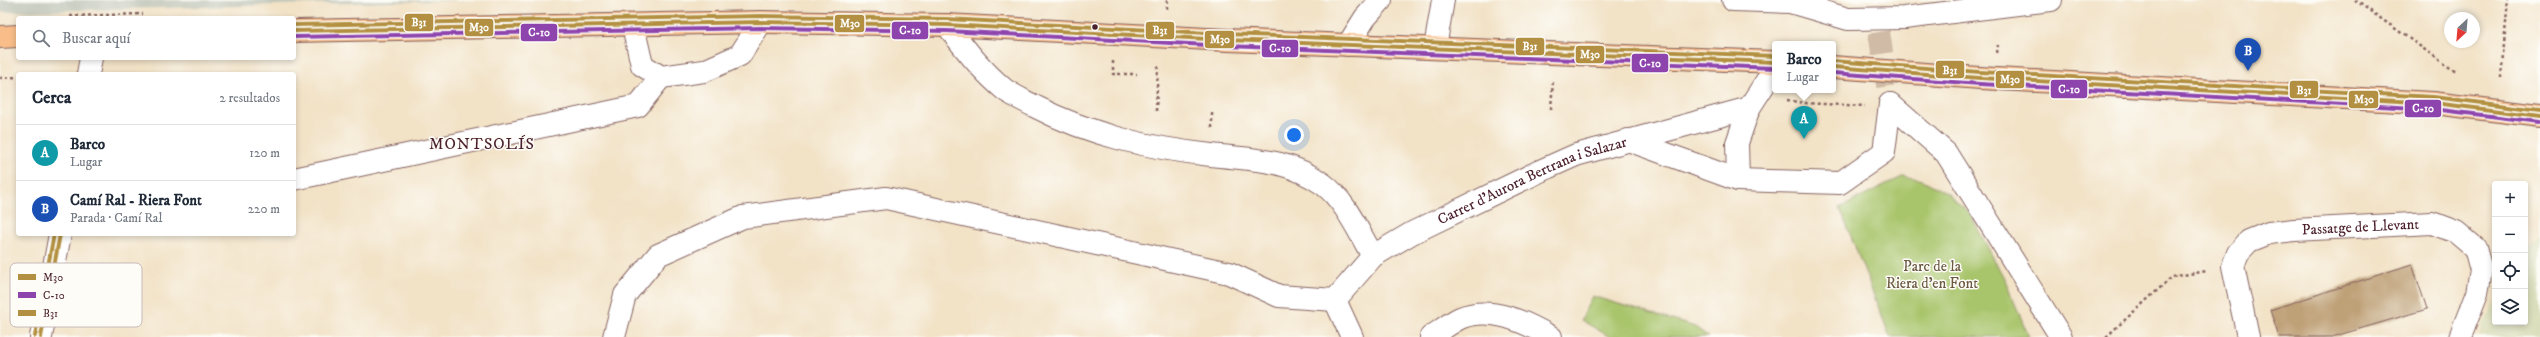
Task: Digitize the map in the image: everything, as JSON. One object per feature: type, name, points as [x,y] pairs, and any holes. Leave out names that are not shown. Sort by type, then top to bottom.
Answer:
[{"type":"main road","points":[[296,31],[633,26],[761,22],[947,25],[1348,45],[1772,62]]},
{"type":"main road","points":[[0,38],[16,36]]},
{"type":"main road","points":[[1836,67],[1980,78],[2434,103],[2540,116]]},
{"type":"street","points":[[1348,45],[1364,18],[1381,0]]},
{"type":"street","points":[[1435,48],[1443,0]]},
{"type":"street","points":[[1733,0],[1790,2],[1848,19],[1877,25],[1904,18],[2051,0]]},
{"type":"street","points":[[633,26],[642,65],[660,77],[704,71],[740,55],[761,22]]},
{"type":"street","points":[[947,25],[973,60],[1006,91],[1051,115],[1096,133],[1148,146],[1212,155],[1254,157],[1292,167],[1324,185],[1343,206],[1373,256]]},
{"type":"street","points":[[88,72],[91,60]]},
{"type":"street","points":[[1738,180],[1737,142],[1749,108],[1772,73]]},
{"type":"street","points":[[296,179],[638,106],[660,77]]},
{"type":"street","points":[[1628,140],[1738,180],[1840,183],[1884,152],[1890,104],[1946,153],[2061,337]]},
{"type":"street","name":"Carrer d'Aurora Bertrana i Salazar","points":[[1335,300],[1373,256],[1412,233],[1540,171],[1576,156],[1628,140],[1749,108]]},
{"type":"street","points":[[614,337],[625,295],[658,255],[743,218],[886,198],[1229,273],[1279,296],[1335,300],[1352,337]]},
{"type":"street","name":"Passatge de Llevant","points":[[2234,266],[2238,253],[2249,241],[2270,233],[2432,223],[2456,232],[2474,248],[2481,270],[2477,293],[2460,337]]},
{"type":"street","points":[[55,263],[60,236]]},
{"type":"street","points":[[2234,266],[2248,337]]},
{"type":"street","points":[[1431,337],[1460,318],[1478,313],[1514,319],[1551,337]]},
{"type":"street","points":[[41,337],[43,327]]},
{"type":"path","points":[[2355,0],[2456,72]]},
{"type":"path","points":[[2501,78],[2508,0]]},
{"type":"path","points":[[70,16],[143,14]]},
{"type":"path","points":[[1120,61],[1112,61],[1113,74],[1137,74]]},
{"type":"path","points":[[1156,111],[1156,64],[1163,61]]},
{"type":"path","points":[[0,78],[16,77]]},
{"type":"path","points":[[1551,109],[1553,77]]},
{"type":"path","points":[[1788,100],[1803,103],[1848,105]]},
{"type":"path","points":[[1212,113],[1212,123]]},
{"type":"path","points":[[2106,337],[2172,277],[2234,266]]},
{"type":"shaded area","points":[[0,0],[474,0],[0,12]]},
{"type":"shaded area","points":[[2540,240],[2540,337],[2479,337],[2482,325],[2492,307],[2492,325],[2528,325],[2528,250]]},
{"type":"green space","name":"Parc de la Riera d'en Font","points":[[1904,176],[1923,180],[1948,194],[1970,214],[2005,280],[2029,337],[1890,337],[1840,208]]},
{"type":"green space","points":[[1592,296],[1695,327],[1709,337],[1610,337],[1581,320]]},
{"type":"building","points":[[2412,264],[2427,309],[2332,337],[2279,337],[2270,310]]},
{"type":"tunnel","points":[[1879,32],[1890,104]]},
{"type":"transit line","name":"B31","points":[[296,25],[761,16],[947,19],[1227,34],[1772,56]]},
{"type":"transit line","name":"M30","points":[[296,31],[761,22],[947,25],[1227,40],[1772,62]]},
{"type":"transit line","name":"C-10","points":[[296,37],[761,28],[947,31],[1227,46],[1772,68]]},
{"type":"transit line","name":"B31","points":[[1836,61],[1980,72],[2434,97],[2540,110]]},
{"type":"transit line","name":"M30","points":[[1836,67],[1980,78],[2434,103],[2540,116]]},
{"type":"transit line","name":"C-10","points":[[1836,73],[1980,84],[2433,109],[2539,122]]},
{"type":"transit line","name":"B31","points":[[49,263],[54,236]]},
{"type":"transit line","name":"M30","points":[[55,263],[60,236]]},
{"type":"transit line","name":"B31","points":[[35,336],[37,327]]},
{"type":"transit line","name":"M30","points":[[41,337],[43,327]]},
{"type":"place","name":"Camí Ral - Riera Font","points":[[2248,71]]},
{"type":"place","name":"Barco","points":[[1804,139]]},
{"type":"district","name":"MONTSOLÍS","points":[[482,144]]}]
